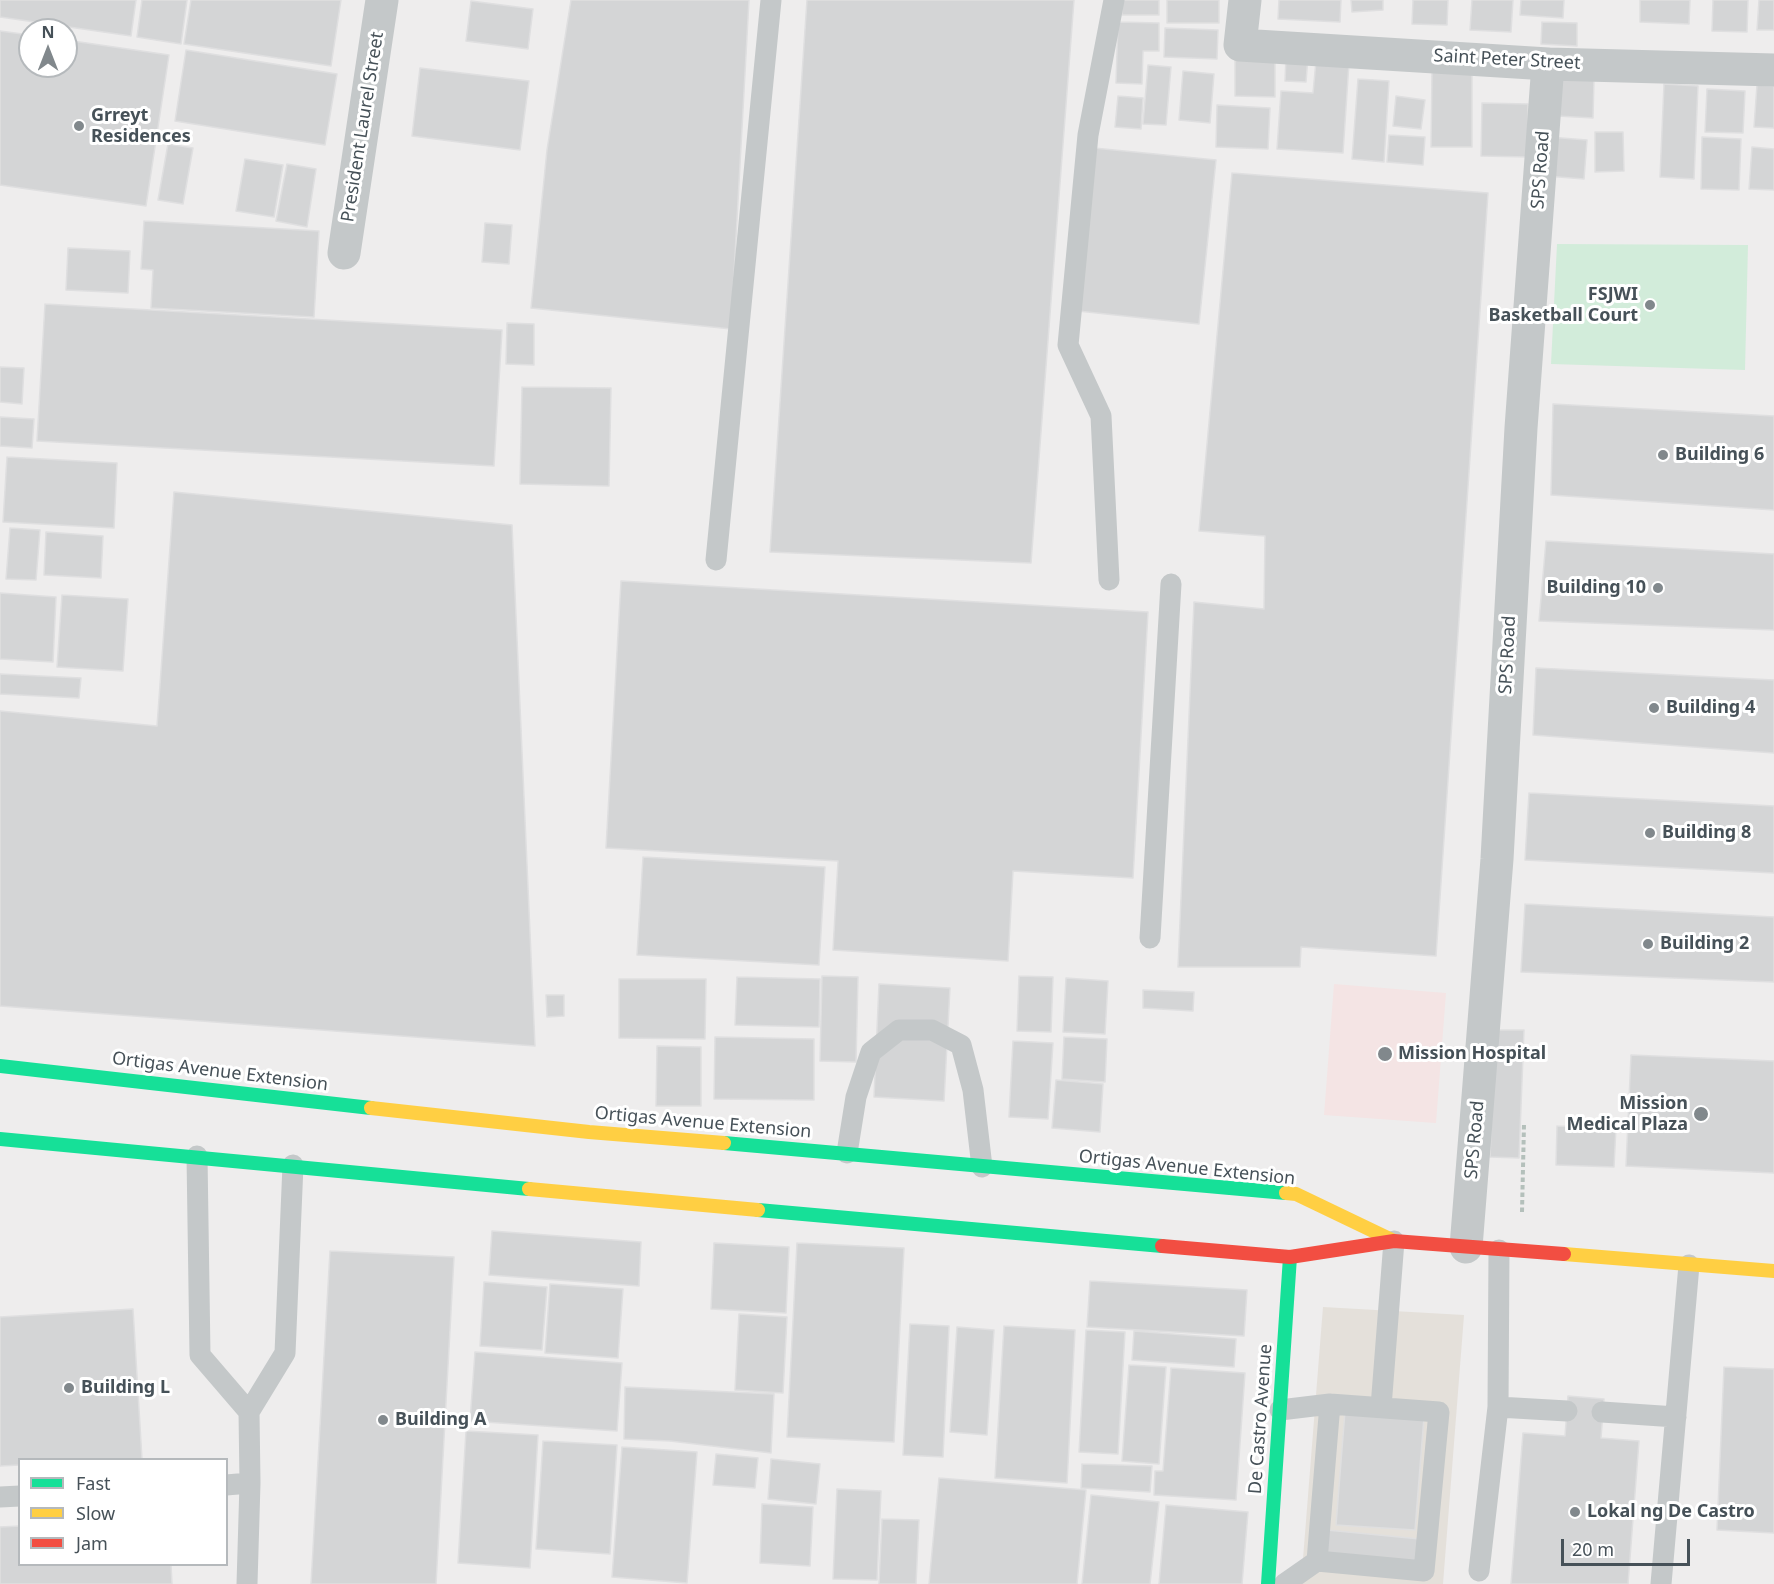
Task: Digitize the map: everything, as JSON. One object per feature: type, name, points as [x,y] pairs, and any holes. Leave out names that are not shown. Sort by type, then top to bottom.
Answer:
[{"type":"main road","name":"Ortigas Avenue Extension","points":[[0,1066],[589,1132],[1296,1194],[1394,1241]]},
{"type":"main road","name":"Ortigas Avenue Extension","points":[[0,1138],[948,1228],[1290,1257],[1394,1241],[1774,1271]]},
{"type":"main road","name":"De Castro Avenue","points":[[1268,1584],[1290,1257]]},
{"type":"street","name":"President Laurel Street","points":[[344,253],[382,0]]},
{"type":"street","name":"Saint Peter Street","points":[[1245,0],[1240,45],[1548,64],[1774,70]]},
{"type":"street","name":"SPS Road","points":[[1466,1247],[1497,859],[1521,429],[1548,64]]},
{"type":"lane","points":[[716,560],[771,0]]},
{"type":"lane","points":[[1109,580],[1101,416],[1068,345],[1088,135],[1114,0]]},
{"type":"lane","points":[[1150,938],[1171,584]]},
{"type":"lane","points":[[847,1153],[856,1097],[871,1053],[899,1030],[932,1030],[961,1045],[973,1090],[982,1167]]},
{"type":"lane","points":[[197,1156],[200,1355],[249,1412]]},
{"type":"lane","points":[[247,1584],[250,1483],[249,1412],[285,1353],[293,1165]]},
{"type":"lane","points":[[1381,1407],[1394,1241]]},
{"type":"lane","points":[[1479,1571],[1498,1407],[1499,1250]]},
{"type":"lane","points":[[1661,1584],[1689,1265]]},
{"type":"lane","points":[[1317,1562],[1330,1404]]},
{"type":"lane","points":[[1280,1410],[1330,1404],[1438,1412],[1424,1571],[1317,1562],[1284,1584]]},
{"type":"lane","points":[[1498,1407],[1567,1411]]},
{"type":"lane","points":[[1602,1412],[1676,1417]]},
{"type":"lane","points":[[228,1485],[250,1483]]},
{"type":"lane","points":[[0,1497],[18,1496]]},
{"type":"path","points":[[1523,1169],[1524,1124]]},
{"type":"shaded area","name":"Mission Hospital","points":[[1334,984],[1446,993],[1436,1123],[1324,1115]]},
{"type":"shaded area","points":[[1323,1307],[1464,1315],[1443,1584],[1301,1584]]},
{"type":"green space","name":"FSJWI Basketball Court","points":[[1557,244],[1748,245],[1745,370],[1551,364]]},
{"type":"building","points":[[0,0],[136,0],[131,36],[78,28],[78,18],[18,20],[0,17]]},
{"type":"building","points":[[142,0],[187,0],[181,44],[137,37]]},
{"type":"building","points":[[191,0],[341,0],[331,66],[184,44]]},
{"type":"building","points":[[571,0],[749,0],[731,329],[531,308],[547,150]]},
{"type":"building","points":[[807,0],[1074,0],[1031,563],[770,552]]},
{"type":"building","points":[[1122,0],[1159,0],[1159,15],[1122,15]]},
{"type":"building","points":[[1167,0],[1219,0],[1219,23],[1167,23]]},
{"type":"building","points":[[1279,0],[1341,0],[1340,22],[1278,19]]},
{"type":"building","points":[[1351,0],[1383,0],[1383,10],[1352,12]]},
{"type":"building","points":[[1413,0],[1448,0],[1447,25],[1412,24]]},
{"type":"building","points":[[1472,0],[1513,0],[1511,32],[1470,30]]},
{"type":"building","points":[[1521,0],[1564,0],[1563,18],[1520,15]]},
{"type":"building","points":[[1640,0],[1690,0],[1689,24],[1640,22]]},
{"type":"building","points":[[1713,0],[1748,0],[1747,32],[1712,31]]},
{"type":"building","points":[[1759,0],[1774,0],[1774,30],[1757,30]]},
{"type":"building","points":[[471,1],[533,9],[528,49],[466,41]]},
{"type":"building","points":[[1118,22],[1159,23],[1159,51],[1143,51],[1142,84],[1116,83]]},
{"type":"building","points":[[1542,22],[1577,23],[1577,46],[1541,44]]},
{"type":"building","points":[[1165,28],[1218,30],[1217,59],[1164,57]]},
{"type":"building","name":"Grreyt Residences","points":[[0,31],[18,33],[18,78],[78,78],[78,42],[169,55],[146,206],[0,185]]},
{"type":"building","points":[[186,50],[337,74],[325,145],[175,121]]},
{"type":"building","points":[[1235,56],[1275,57],[1275,97],[1235,96]]},
{"type":"building","points":[[1286,57],[1308,57],[1306,82],[1285,81]]},
{"type":"building","points":[[1316,61],[1349,63],[1343,153],[1277,149],[1281,91],[1313,93]]},
{"type":"building","points":[[1148,65],[1171,67],[1166,125],[1143,124]]},
{"type":"building","points":[[420,68],[529,81],[520,150],[412,136]]},
{"type":"building","points":[[1183,71],[1214,74],[1210,123],[1179,120]]},
{"type":"building","points":[[1432,71],[1472,71],[1472,147],[1431,147]]},
{"type":"building","points":[[1559,77],[1594,79],[1593,118],[1557,116]]},
{"type":"building","points":[[1358,79],[1389,81],[1384,162],[1352,159]]},
{"type":"building","points":[[1664,84],[1698,86],[1694,179],[1660,177]]},
{"type":"building","points":[[1757,85],[1774,86],[1774,128],[1754,127]]},
{"type":"building","points":[[1707,89],[1745,91],[1743,133],[1705,132]]},
{"type":"building","points":[[1118,96],[1143,98],[1141,129],[1115,127]]},
{"type":"building","points":[[1396,96],[1425,100],[1421,129],[1393,126]]},
{"type":"building","points":[[1482,103],[1528,104],[1528,157],[1481,156]]},
{"type":"building","points":[[1217,105],[1270,108],[1268,149],[1216,147]]},
{"type":"building","points":[[1595,132],[1623,132],[1624,171],[1595,172]]},
{"type":"building","points":[[1389,135],[1425,137],[1423,165],[1387,162]]},
{"type":"building","points":[[1549,137],[1587,140],[1584,179],[1546,176]]},
{"type":"building","points":[[1702,137],[1741,139],[1739,190],[1701,189]]},
{"type":"building","points":[[168,144],[193,148],[183,204],[158,200]]},
{"type":"building","points":[[1752,147],[1774,149],[1774,190],[1749,189]]},
{"type":"building","points":[[1094,148],[1216,160],[1199,324],[1078,311]]},
{"type":"building","points":[[245,159],[283,165],[274,217],[236,211]]},
{"type":"building","points":[[287,164],[316,169],[307,227],[276,221]]},
{"type":"building","points":[[1232,173],[1488,193],[1436,956],[1301,947],[1300,967],[1178,967],[1194,602],[1264,609],[1265,536],[1199,531]]},
{"type":"building","points":[[144,221],[319,231],[314,317],[151,308],[153,270],[141,269]]},
{"type":"building","points":[[485,223],[512,225],[509,264],[482,262]]},
{"type":"building","points":[[68,248],[130,251],[128,293],[66,290]]},
{"type":"building","points":[[45,304],[502,330],[494,466],[37,441]]},
{"type":"building","points":[[507,323],[534,324],[534,365],[506,364]]},
{"type":"building","points":[[0,367],[24,368],[22,404],[0,402]]},
{"type":"building","points":[[522,387],[611,388],[609,486],[520,484]]},
{"type":"building","name":"Building 6","points":[[1553,404],[1774,416],[1774,510],[1551,495]]},
{"type":"building","points":[[0,417],[34,419],[32,448],[0,446]]},
{"type":"building","points":[[7,457],[117,463],[114,528],[3,522]]},
{"type":"building","points":[[174,492],[512,525],[535,1046],[0,1006],[0,711],[157,726]]},
{"type":"building","points":[[10,528],[40,530],[36,580],[6,579]]},
{"type":"building","points":[[46,532],[103,536],[101,578],[44,575]]},
{"type":"building","name":"Building 10","points":[[1546,541],[1774,554],[1774,630],[1539,621]]},
{"type":"building","points":[[621,581],[1148,612],[1133,878],[1013,871],[1008,961],[833,950],[838,861],[606,848]]},
{"type":"building","points":[[0,593],[56,597],[53,662],[0,659]]},
{"type":"building","points":[[62,595],[128,599],[123,671],[57,667]]},
{"type":"building","name":"Building 4","points":[[1536,668],[1774,680],[1774,753],[1533,735]]},
{"type":"building","points":[[0,674],[81,678],[79,698],[0,694]]},
{"type":"building","name":"Building 8","points":[[1529,793],[1774,806],[1774,873],[1525,860]]},
{"type":"building","points":[[643,857],[825,867],[819,965],[637,955]]},
{"type":"building","name":"Building 2","points":[[1525,904],[1774,917],[1774,982],[1521,972]]},
{"type":"building","points":[[822,976],[858,977],[856,1062],[820,1061]]},
{"type":"building","points":[[1019,976],[1053,977],[1051,1032],[1017,1031]]},
{"type":"building","points":[[737,977],[820,979],[819,1027],[735,1025]]},
{"type":"building","points":[[1066,978],[1108,981],[1105,1034],[1063,1032]]},
{"type":"building","points":[[619,979],[706,979],[705,1039],[619,1038]]},
{"type":"building","points":[[879,984],[950,988],[944,1101],[874,1097]]},
{"type":"building","points":[[1143,990],[1194,992],[1193,1011],[1143,1008]]},
{"type":"building","points":[[546,995],[564,995],[564,1016],[547,1017]]},
{"type":"building","points":[[1495,1030],[1524,1030],[1519,1158],[1490,1157]]},
{"type":"building","points":[[715,1037],[814,1039],[814,1100],[714,1099]]},
{"type":"building","points":[[1064,1037],[1107,1039],[1105,1082],[1062,1079]]},
{"type":"building","points":[[1013,1041],[1053,1043],[1048,1119],[1009,1117]]},
{"type":"building","points":[[657,1046],[701,1047],[701,1106],[656,1106]]},
{"type":"building","name":"Mission Medical Plaza","points":[[1631,1055],[1774,1061],[1774,1173],[1626,1166]]},
{"type":"building","points":[[1056,1080],[1103,1084],[1100,1132],[1052,1128]]},
{"type":"building","points":[[1557,1126],[1616,1127],[1614,1167],[1556,1165]]},
{"type":"building","points":[[492,1231],[641,1242],[639,1286],[489,1275]]},
{"type":"building","points":[[714,1243],[789,1247],[786,1313],[711,1309]]},
{"type":"building","points":[[797,1243],[904,1248],[894,1442],[787,1437]]},
{"type":"building","name":"Building A","points":[[330,1251],[454,1257],[436,1584],[311,1584]]},
{"type":"building","points":[[1090,1281],[1247,1290],[1244,1336],[1087,1327]]},
{"type":"building","points":[[484,1282],[547,1287],[542,1350],[480,1346]]},
{"type":"building","points":[[550,1284],[623,1289],[618,1358],[545,1353]]},
{"type":"building","name":"Building L","points":[[133,1309],[142,1458],[18,1458],[18,1465],[0,1466],[0,1317]]},
{"type":"building","points":[[739,1314],[787,1317],[783,1393],[735,1390]]},
{"type":"building","points":[[910,1324],[949,1326],[943,1457],[903,1455]]},
{"type":"building","points":[[1004,1326],[1075,1330],[1067,1483],[995,1478]]},
{"type":"building","points":[[957,1327],[994,1330],[987,1435],[950,1432]]},
{"type":"building","points":[[1086,1330],[1125,1332],[1118,1454],[1079,1452]]},
{"type":"building","points":[[1134,1331],[1236,1339],[1234,1367],[1132,1360]]},
{"type":"building","points":[[475,1352],[622,1363],[617,1431],[470,1421]]},
{"type":"building","points":[[1129,1365],[1166,1367],[1159,1464],[1122,1461]]},
{"type":"building","points":[[1724,1367],[1774,1369],[1774,1533],[1717,1530]]},
{"type":"building","points":[[1171,1368],[1245,1373],[1236,1500],[1154,1495],[1155,1471],[1163,1471]]},
{"type":"building","points":[[625,1387],[774,1394],[771,1453],[670,1441],[624,1439]]},
{"type":"building","name":"Lokal ng De Castro","points":[[1568,1396],[1604,1399],[1601,1438],[1639,1441],[1628,1584],[1511,1584],[1523,1433],[1565,1436]]},
{"type":"building","points":[[1345,1411],[1424,1417],[1415,1530],[1336,1525]]},
{"type":"building","points":[[466,1431],[538,1435],[530,1568],[458,1563]]},
{"type":"building","points":[[543,1441],[617,1445],[610,1554],[536,1549]]},
{"type":"building","points":[[622,1447],[697,1452],[687,1583],[612,1577]]},
{"type":"building","points":[[716,1454],[758,1458],[755,1488],[713,1485]]},
{"type":"building","points":[[771,1459],[820,1464],[816,1504],[768,1499]]},
{"type":"building","points":[[1082,1464],[1152,1466],[1150,1492],[1081,1488]]},
{"type":"building","points":[[939,1478],[1086,1490],[1077,1584],[929,1584]]},
{"type":"building","points":[[837,1489],[881,1491],[877,1580],[833,1579]]},
{"type":"building","points":[[1091,1495],[1159,1502],[1150,1584],[1082,1584]]},
{"type":"building","points":[[762,1504],[813,1507],[810,1566],[760,1563]]},
{"type":"building","points":[[1166,1505],[1248,1512],[1242,1584],[1159,1584]]},
{"type":"building","points":[[882,1519],[919,1520],[916,1584],[879,1584]]},
{"type":"building","points":[[18,1526],[18,1566],[171,1566],[172,1584],[0,1584],[0,1527]]},
{"type":"building","points":[[1327,1530],[1420,1539],[1417,1564],[1324,1554]]},
{"type":"traffic: fast","points":[[0,1066],[371,1108]]},
{"type":"traffic: fast","points":[[0,1139],[529,1189]]},
{"type":"traffic: fast","points":[[724,1143],[1286,1193]]},
{"type":"traffic: fast","points":[[758,1210],[1162,1246]]},
{"type":"traffic: fast","points":[[1268,1584],[1290,1257]]},
{"type":"traffic: slow","points":[[371,1108],[589,1132],[724,1143]]},
{"type":"traffic: slow","points":[[529,1189],[758,1210]]},
{"type":"traffic: slow","points":[[1286,1193],[1296,1194],[1394,1241]]},
{"type":"traffic: slow","points":[[1564,1254],[1774,1271]]},
{"type":"traffic: jam","points":[[1162,1246],[1290,1257],[1394,1241],[1564,1254]]},
{"type":"place","name":"Grreyt Residences","points":[[79,126]]},
{"type":"place","name":"FSJWI Basketball Court","points":[[1650,305]]},
{"type":"place","name":"Building 6","points":[[1663,455]]},
{"type":"place","name":"Building 10","points":[[1658,588]]},
{"type":"place","name":"Building 4","points":[[1654,708]]},
{"type":"place","name":"Building 8","points":[[1650,833]]},
{"type":"place","name":"Building 2","points":[[1648,944]]},
{"type":"place","name":"Mission Hospital","points":[[1385,1054]]},
{"type":"place","name":"Mission Medical Plaza","points":[[1701,1114]]},
{"type":"place","name":"Building L","points":[[69,1388]]},
{"type":"place","name":"Building A","points":[[383,1420]]},
{"type":"place","name":"Lokal ng De Castro","points":[[1575,1512]]}]
